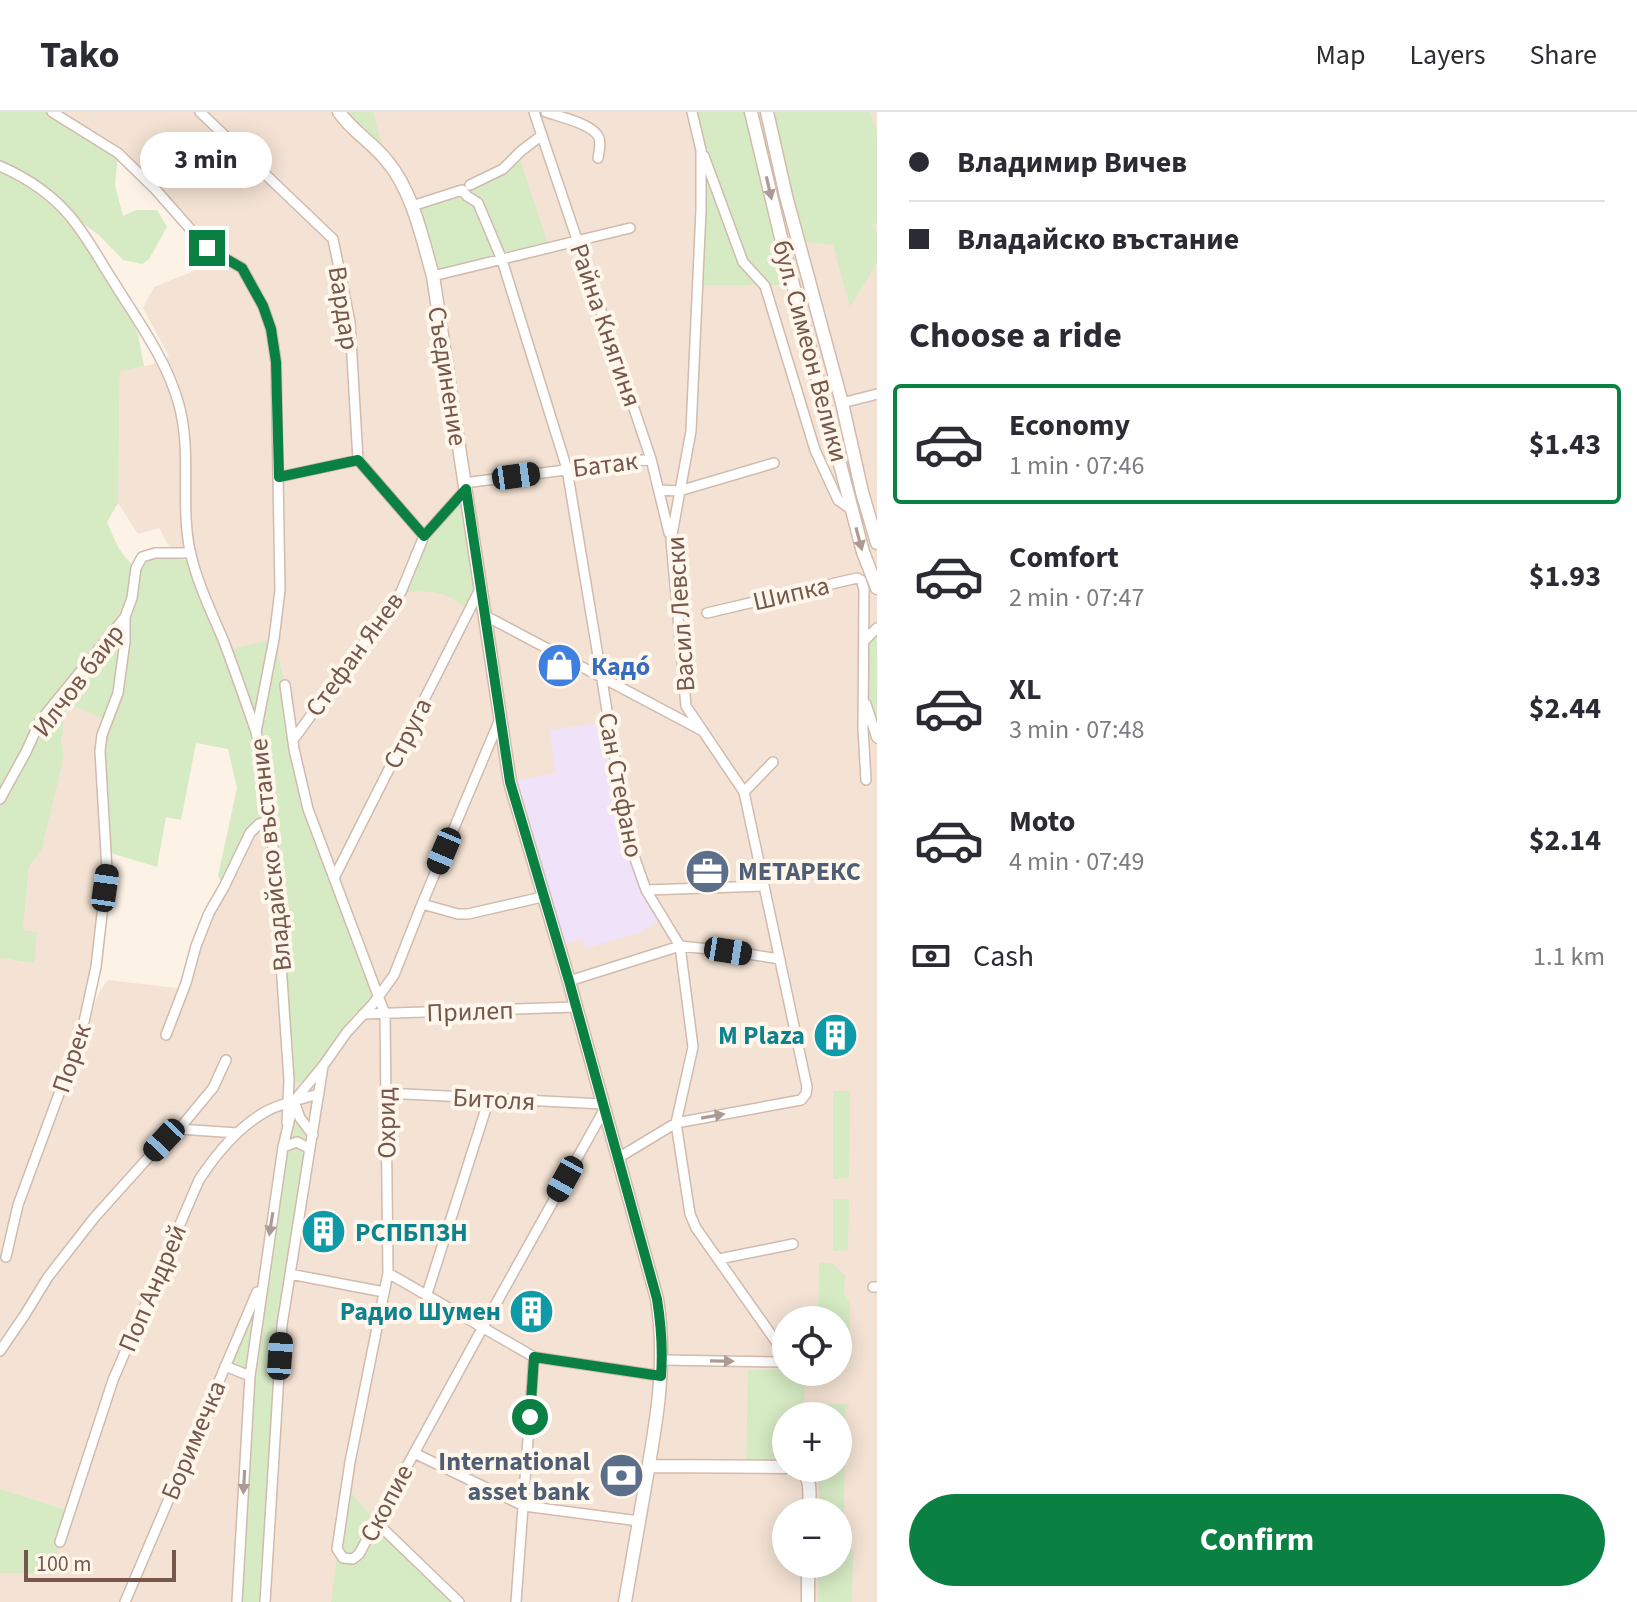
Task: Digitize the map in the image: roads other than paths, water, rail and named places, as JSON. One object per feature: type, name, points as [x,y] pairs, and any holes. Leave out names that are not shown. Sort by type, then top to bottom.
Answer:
[{"type":"street","name":"Владайско въстание","points":[[52,112],[118,153],[207,248],[242,268],[263,306],[271,329],[276,362],[280,590],[256,732],[269,794],[291,1102],[250,1376],[237,1602]]},
{"type":"street","name":"Вардар","points":[[200,112],[333,239],[350,322],[358,460]]},
{"type":"street","name":"Съединение","points":[[339,112],[348,125],[386,159],[399,177],[412,206],[433,276],[510,782],[657,1299],[661,1376],[625,1602]]},
{"type":"street","name":"Райна Княгиня","points":[[534,112],[651,459],[671,540]]},
{"type":"street","points":[[546,112],[590,128],[597,134],[600,143],[598,158]]},
{"type":"street","name":"Васил Левски","points":[[676,1123],[801,1100],[807,1087],[744,792],[686,706],[671,540],[691,431],[701,210],[701,150],[692,112]]},
{"type":"street","name":"бул. Симеон Велики","points":[[751,112],[863,552],[877,588]]},
{"type":"street","name":"бул. Симеон Велики","points":[[767,112],[877,543]]},
{"type":"street","points":[[412,206],[466,188],[503,169],[542,135]]},
{"type":"street","points":[[701,150],[743,262],[765,286],[815,450],[838,500],[852,510]]},
{"type":"street","points":[[0,166],[41,189],[69,214],[167,372],[179,406],[184,434],[187,533],[191,553],[256,732]]},
{"type":"street","name":"Сан Стефано","points":[[466,188],[467,196],[478,203],[502,260],[567,469],[625,819],[646,890],[680,946],[693,1047],[676,1123],[690,1214],[696,1228],[782,1350],[782,1362],[662,1360]]},
{"type":"street","points":[[433,276],[630,228]]},
{"type":"street","points":[[842,403],[877,394]]},
{"type":"street","name":"Батак","points":[[465,486],[651,459]]},
{"type":"street","points":[[279,477],[358,460],[424,536]]},
{"type":"street","points":[[659,490],[679,491],[774,463]]},
{"type":"street","name":"Стефан Янев","points":[[293,740],[401,592],[424,536],[465,486]]},
{"type":"street","name":"Илчов баир","points":[[0,799],[40,721],[125,617],[132,598],[136,568],[142,557],[155,553],[191,553]]},
{"type":"street","name":"Шипка","points":[[707,613],[857,578],[864,589],[864,641]]},
{"type":"street","name":"Струга","points":[[334,878],[480,589]]},
{"type":"street","points":[[484,615],[704,732]]},
{"type":"street","name":"Порек","points":[[6,1257],[18,1205],[78,1049],[96,967],[107,870],[100,751],[102,735],[118,693],[125,617]]},
{"type":"street","points":[[866,780],[864,641],[877,628]]},
{"type":"street","name":"Охрид","points":[[285,685],[308,809],[385,1014],[388,1273],[350,1462],[337,1549],[343,1558],[353,1559]]},
{"type":"street","points":[[863,697],[877,738]]},
{"type":"street","points":[[291,1102],[394,975],[500,719]]},
{"type":"street","points":[[744,792],[773,762]]},
{"type":"street","points":[[166,1035],[209,913],[250,833],[259,824],[271,820]]},
{"type":"street","points":[[646,890],[764,886]]},
{"type":"street","points":[[422,904],[468,914],[542,897]]},
{"type":"street","points":[[569,981],[680,946],[780,959]]},
{"type":"street","name":"Прилеп","points":[[363,1014],[576,1007]]},
{"type":"street","points":[[0,1351],[48,1277],[94,1218],[164,1140],[179,1129],[213,1088],[226,1060]]},
{"type":"street","points":[[288,1068],[301,1077],[320,1069]]},
{"type":"street","points":[[265,1602],[282,1325],[313,1135],[320,1069]]},
{"type":"street","name":"Битоля","points":[[386,1093],[604,1107]]},
{"type":"street","name":"Поп Андрей","points":[[60,1542],[113,1380],[199,1180],[214,1156],[237,1133],[264,1113],[319,1094]]},
{"type":"street","points":[[427,1294],[489,1099]]},
{"type":"street","name":"Владайско въстание","points":[[291,1102],[313,1135]]},
{"type":"street","name":"Скопие","points":[[353,1559],[359,1554],[604,1107]]},
{"type":"street","points":[[618,1158],[676,1123]]},
{"type":"street","points":[[179,1129],[237,1133]]},
{"type":"street","points":[[283,1147],[297,1142],[310,1149]]},
{"type":"street","points":[[719,1259],[793,1244]]},
{"type":"street","points":[[388,1273],[534,1357],[661,1376]]},
{"type":"street","points":[[290,1274],[384,1292]]},
{"type":"street","name":"Боримечка","points":[[125,1599],[263,1279]]},
{"type":"street","points":[[516,1602],[534,1357]]},
{"type":"street","points":[[225,1366],[250,1376]]},
{"type":"street","points":[[414,1453],[524,1506],[639,1521]]},
{"type":"street","points":[[649,1466],[772,1467]]},
{"type":"street","points":[[376,1522],[459,1602]]},
{"type":"street","points":[[808,1578],[808,1602]]},
{"type":"place","name":"Кадó","points":[[560,666]]},
{"type":"place","name":"МЕТАРЕКС","points":[[707,871]]},
{"type":"place","name":"M Plaza","points":[[836,1035]]},
{"type":"place","name":"РСПБПЗН","points":[[324,1232]]},
{"type":"place","name":"Радио Шумен","points":[[532,1311]]},
{"type":"place","name":"International asset bank","points":[[621,1476]]}]
